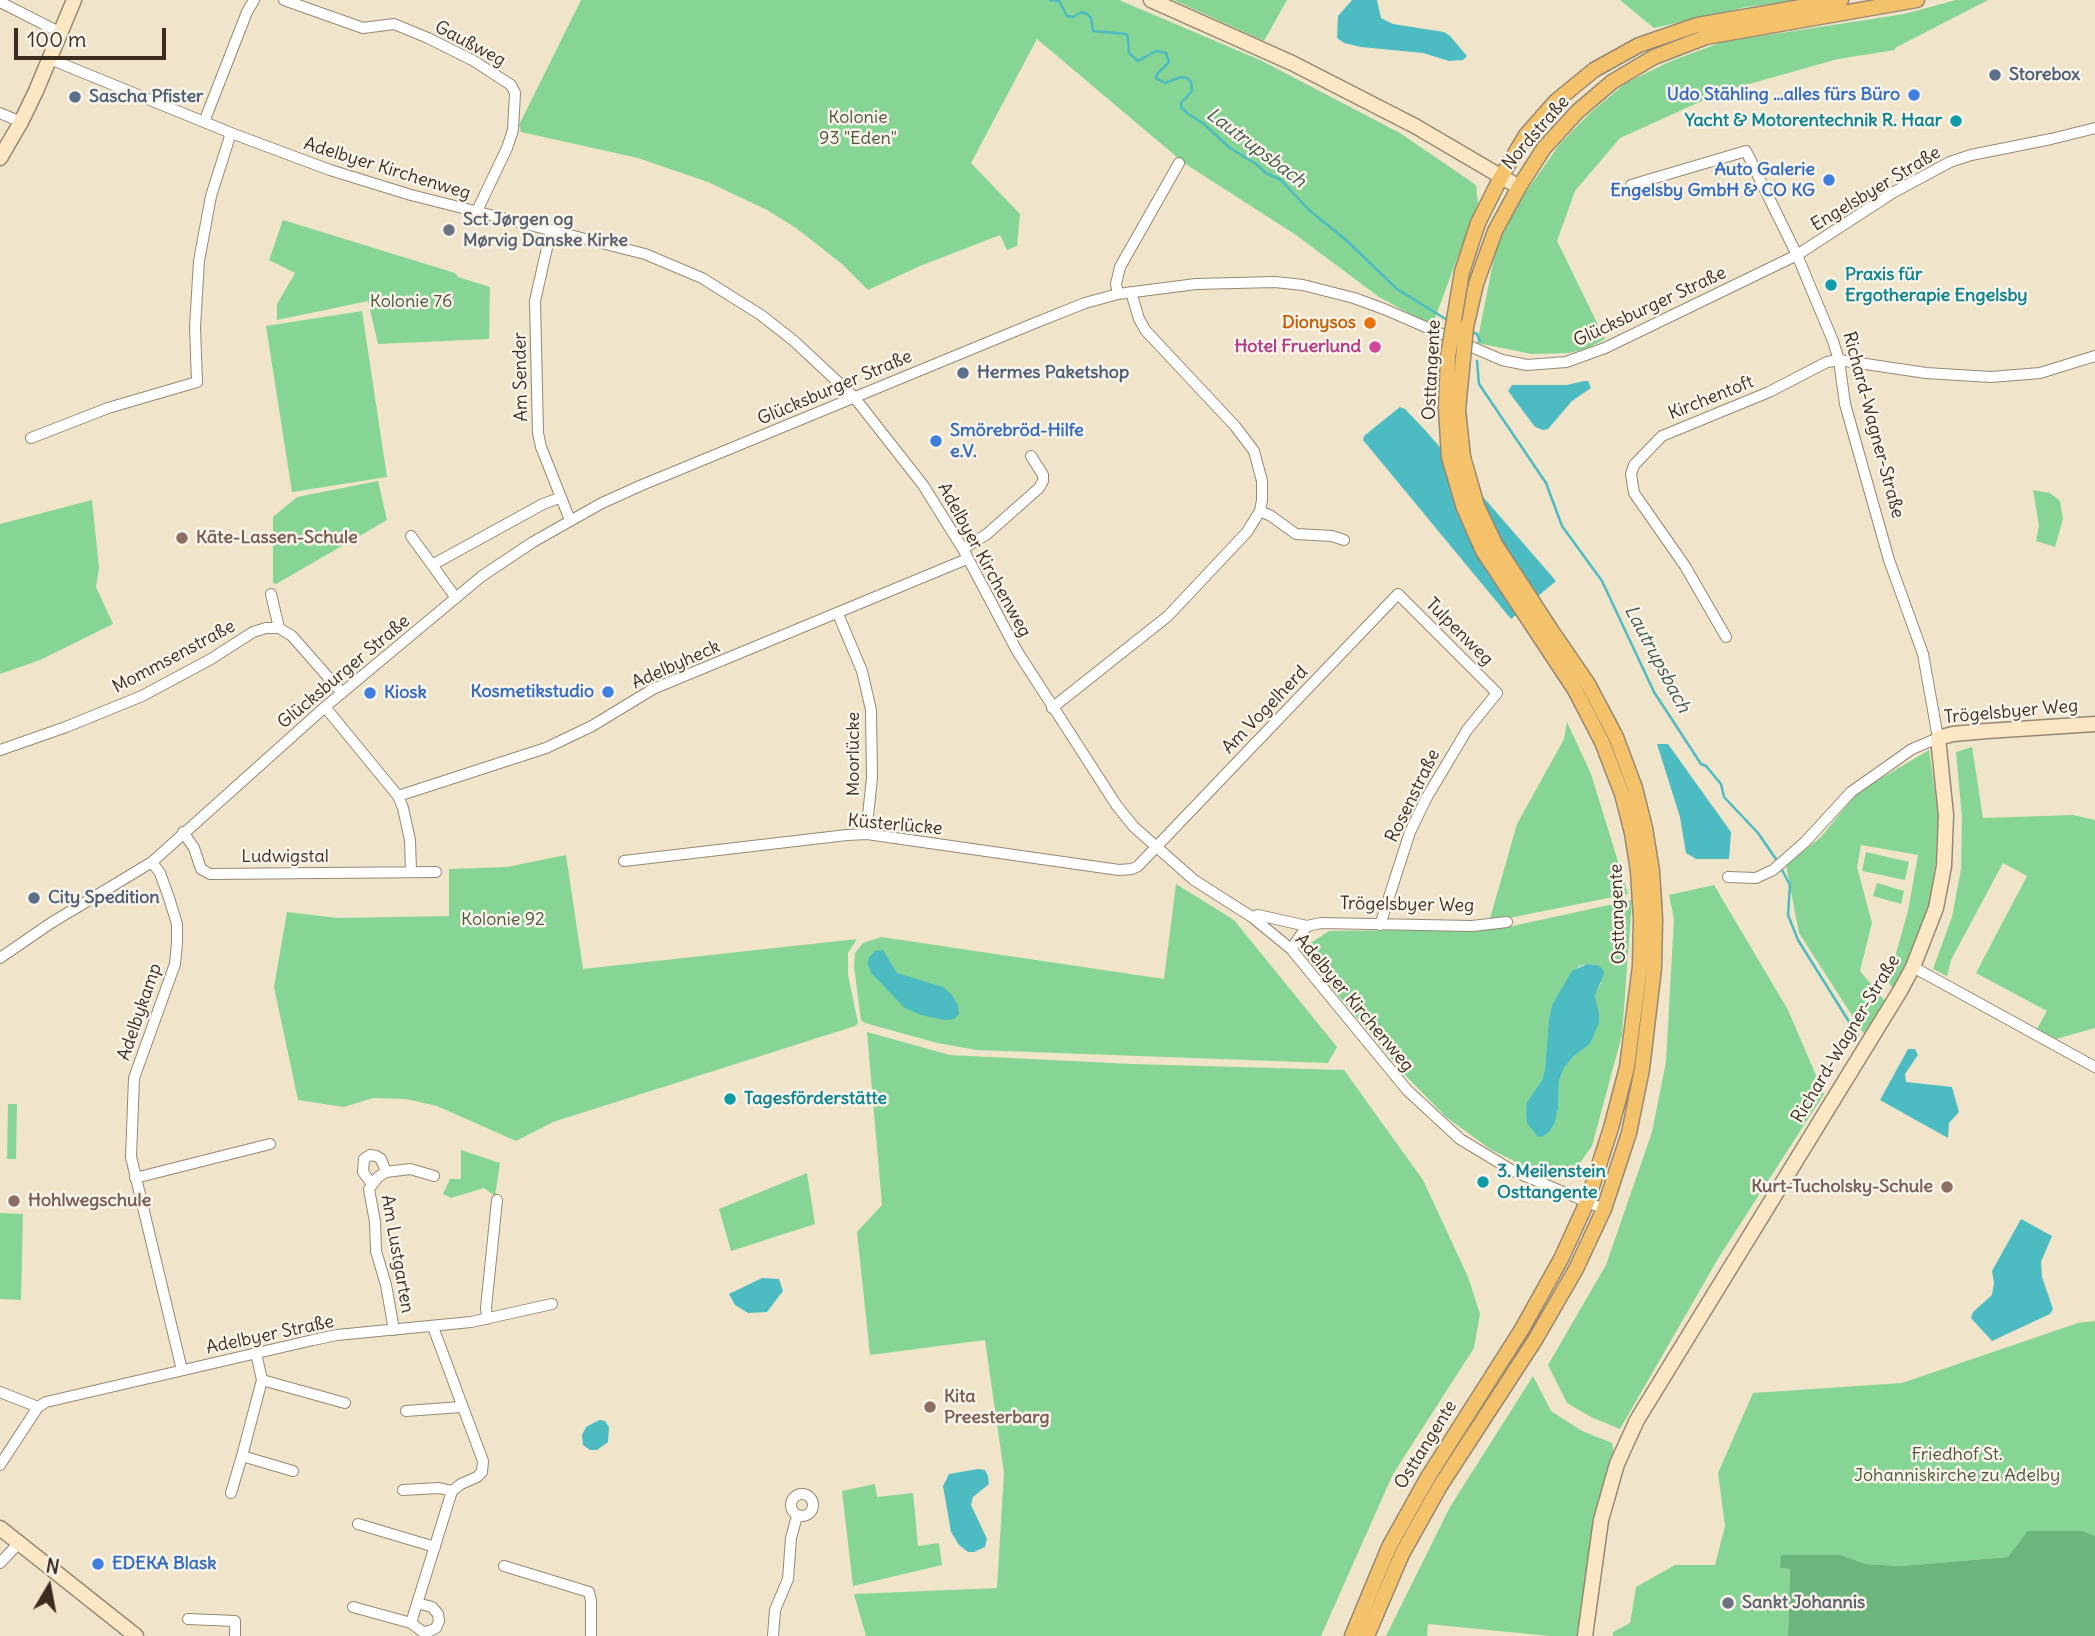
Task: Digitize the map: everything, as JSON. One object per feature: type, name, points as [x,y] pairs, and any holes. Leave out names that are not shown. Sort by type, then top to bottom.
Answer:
[{"type":"main road","name":"Nordstraße","points":[[1501,177],[1526,135],[1555,102],[1594,70],[1639,45],[1697,25],[1841,0]]},
{"type":"main road","name":"Nordstraße","points":[[1519,187],[1544,148],[1578,111],[1612,82],[1654,57],[1706,37],[1917,0]]},
{"type":"main road","name":"Osttangente","points":[[1367,1636],[1402,1553],[1433,1497],[1535,1340],[1576,1269],[1604,1209],[1629,1133],[1647,1039],[1654,968],[1655,919],[1646,828],[1616,737],[1588,684],[1545,633],[1483,551],[1464,508],[1449,457],[1446,408],[1448,356],[1462,272],[1478,223],[1501,177]]},
{"type":"main road","name":"Osttangente","points":[[1352,1636],[1389,1547],[1428,1477],[1522,1329],[1561,1259],[1587,1202],[1611,1128],[1633,1036],[1640,966],[1641,919],[1638,871],[1622,794],[1602,742],[1477,506],[1463,457],[1458,410],[1466,327],[1476,284],[1495,231],[1519,187]]},
{"type":"street","points":[[0,158],[22,122],[74,0]]},
{"type":"street","points":[[204,122],[254,0]]},
{"type":"street","name":"Gaußweg","points":[[284,0],[363,28],[394,24],[474,61],[511,85],[515,93],[513,130],[477,213]]},
{"type":"street","name":"Nordstraße","points":[[1152,0],[1292,63],[1415,126],[1519,187]]},
{"type":"street","points":[[0,2],[61,33]]},
{"type":"street","name":"Adelbyer Kirchenweg","points":[[50,59],[230,133],[330,170],[477,213],[645,254],[702,278],[769,321],[826,369],[854,397],[923,485],[965,554],[1017,652],[1052,708],[1117,806],[1155,848],[1194,880],[1252,916],[1291,949],[1407,1090],[1445,1126],[1483,1155],[1513,1171],[1604,1209]]},
{"type":"street","points":[[0,113],[22,122]]},
{"type":"street","name":"Engelsbyer Straße","points":[[1797,255],[1894,192],[1950,162],[1970,155],[2095,128]]},
{"type":"street","points":[[31,438],[108,408],[197,382],[195,327],[199,261],[211,196],[230,133]]},
{"type":"street","name":"Richard-Wagner-Straße","points":[[1585,1636],[1601,1520],[1617,1464],[1637,1420],[1913,967],[1936,908],[1944,866],[1946,815],[1938,738],[1923,654],[1886,550],[1845,404],[1839,360],[1797,255],[1746,151],[1630,185]]},
{"type":"street","points":[[1118,294],[1116,284],[1120,267],[1179,163]]},
{"type":"street","name":"Am Sender","points":[[551,230],[535,301],[538,413],[541,447],[559,498],[570,520]]},
{"type":"street","name":"Glücksburger Straße","points":[[0,958],[51,923],[152,862],[325,707],[509,557],[570,520],[642,485],[1041,320],[1103,297],[1131,292],[1240,281],[1303,285],[1384,309],[1502,360],[1547,365],[1579,358],[1605,348],[1797,255]]},
{"type":"street","points":[[1052,708],[1168,616],[1247,532],[1260,511],[1262,481],[1254,451],[1236,426],[1146,331],[1139,319],[1131,292]]},
{"type":"street","points":[[1839,360],[1926,373],[1991,377],[2040,373],[2095,356]]},
{"type":"street","name":"Kirchentoft","points":[[1726,637],[1685,566],[1634,493],[1631,474],[1634,464],[1650,445],[1672,430],[1760,396],[1826,362],[1839,360]]},
{"type":"street","name":"Adelbyheck","points":[[398,796],[547,748],[592,726],[653,689],[838,614],[965,554],[1039,488],[1043,475],[1031,456]]},
{"type":"street","points":[[432,565],[507,523],[559,498]]},
{"type":"street","points":[[1260,511],[1296,534],[1332,536],[1344,540]]},
{"type":"street","points":[[411,536],[456,598]]},
{"type":"street","points":[[271,594],[279,628],[292,636],[342,694]]},
{"type":"street","name":"Tulpenweg","points":[[1398,594],[1497,692]]},
{"type":"street","name":"Am Vogelherd","points":[[1155,848],[1398,594]]},
{"type":"street","name":"Moorlücke","points":[[838,614],[862,671],[871,710],[872,778],[868,815]]},
{"type":"street","name":"Mommsenstraße","points":[[0,750],[142,696],[211,659],[253,632],[279,628]]},
{"type":"street","name":"Rosenstraße","points":[[1380,925],[1406,843],[1427,797],[1466,730],[1497,692]]},
{"type":"street","points":[[325,707],[398,796],[410,840],[411,872]]},
{"type":"street","name":"Trögelsbyer Weg","points":[[1728,877],[1756,878],[1773,870],[1805,842],[1851,792],[1912,749],[1938,738],[1953,734],[2095,724]]},
{"type":"street","name":"Ludwigstal","points":[[183,832],[194,848],[201,869],[210,874],[436,872]]},
{"type":"street","name":"Küsterlücke","points":[[624,861],[867,834],[1119,870],[1138,866],[1155,848]]},
{"type":"street","name":"Adelbykamp","points":[[152,862],[160,873],[169,898],[177,924],[177,943],[174,964],[134,1078],[130,1144],[135,1178],[182,1370]]},
{"type":"street","name":"Trögelsbyer Weg","points":[[1252,916],[1307,926],[1321,923],[1472,926],[1507,922]]},
{"type":"street","points":[[1291,949],[1307,926]]},
{"type":"street","points":[[1913,967],[2095,1067]]},
{"type":"street","points":[[135,1178],[270,1144]]},
{"type":"street","name":"Am Lustgarten","points":[[372,1184],[363,1172],[364,1159],[370,1155],[376,1156],[381,1159],[386,1172]]},
{"type":"street","name":"Am Lustgarten","points":[[394,1330],[386,1285],[376,1251],[375,1222],[370,1199],[372,1184],[386,1172],[410,1169],[434,1176]]},
{"type":"street","points":[[487,1319],[498,1200]]},
{"type":"street","name":"Adelbyer Straße","points":[[38,1407],[46,1402],[337,1335],[433,1328],[552,1304]]},
{"type":"street","points":[[411,1623],[452,1491],[477,1477],[482,1472],[483,1461],[433,1328]]},
{"type":"street","points":[[231,1493],[262,1380],[256,1353]]},
{"type":"street","points":[[262,1380],[345,1403]]},
{"type":"street","points":[[0,1392],[38,1407],[0,1465]]},
{"type":"street","points":[[406,1411],[461,1407]]},
{"type":"street","points":[[242,1457],[293,1471]]},
{"type":"street","points":[[403,1490],[439,1488],[452,1491]]},
{"type":"street","points":[[773,1636],[775,1609],[788,1579],[791,1538],[797,1516]]},
{"type":"street","points":[[358,1524],[435,1547]]},
{"type":"street","points":[[0,1528],[136,1636]]},
{"type":"street","points":[[0,1563],[19,1543]]},
{"type":"street","points":[[504,1566],[589,1592],[591,1636]]},
{"type":"street","points":[[353,1607],[411,1623],[423,1632],[430,1632],[439,1622],[438,1614],[432,1607],[418,1603]]},
{"type":"street","points":[[188,1619],[235,1621],[235,1636]]},
{"type":"green space","name":"Kolonie 93 \"Eden\"","points":[[581,0],[1119,0],[1260,60],[1400,133],[1476,185],[1478,203],[1432,326],[1379,297],[1296,235],[1184,163],[1037,39],[971,163],[1020,214],[1017,246],[1007,250],[1000,235],[920,266],[868,290],[842,264],[796,228],[767,210],[708,182],[638,158],[521,132],[519,125]]},
{"type":"green space","points":[[1174,0],[1287,0],[1264,41]]},
{"type":"green space","points":[[1620,0],[1795,0],[1746,7],[1654,28]]},
{"type":"green space","points":[[1956,0],[1988,0],[1895,50],[1838,59],[1724,91],[1620,138],[1575,191],[1557,241],[1605,339],[1588,348],[1569,353],[1532,354],[1477,343],[1496,248],[1517,205],[1559,145],[1591,112],[1626,83],[1671,61],[1722,42],[1904,14]]},
{"type":"green space","name":"Kolonie 76","points":[[283,220],[455,273],[458,277],[490,287],[489,339],[378,344],[368,301],[277,320],[277,304],[295,273],[269,260]]},
{"type":"green space","points":[[362,311],[387,477],[292,492],[266,326]]},
{"type":"green space","points":[[378,481],[387,520],[276,584],[273,583],[273,517],[297,497]]},
{"type":"green space","points":[[2033,490],[2050,493],[2060,501],[2063,519],[2055,547],[2036,541],[2039,526]]},
{"type":"green space","points":[[92,500],[99,568],[96,587],[113,624],[40,660],[0,674],[0,524]]},
{"type":"green space","points":[[1567,722],[1591,774],[1628,894],[1489,922],[1517,824],[1564,739]]},
{"type":"green space","points":[[1972,747],[1983,818],[2073,815],[2095,820],[2095,1028],[2056,1039],[2037,1029],[2047,1011],[1976,973],[2027,876],[2003,863],[1951,960],[1947,976],[1933,969],[1952,917],[1961,869],[1962,818],[1956,752]]},
{"type":"green space","points":[[1929,750],[1938,813],[1936,861],[1929,905],[1907,961],[1893,988],[1888,982],[1908,911],[1918,855],[1861,845],[1857,867],[1872,923],[1860,971],[1885,1001],[1864,1034],[1799,933],[1786,865],[1820,838],[1858,792]]},
{"type":"green space","points":[[1866,852],[1909,862],[1905,880],[1862,871]]},
{"type":"green space","name":"Kolonie 92","points":[[566,855],[583,969],[857,939],[848,953],[848,975],[858,1023],[553,1122],[516,1141],[437,1106],[406,1099],[373,1098],[344,1107],[298,1100],[274,987],[287,912],[338,918],[449,916],[449,869],[507,867]]},
{"type":"green space","points":[[1877,883],[1904,891],[1901,904],[1873,896]]},
{"type":"green space","points":[[1176,884],[1234,920],[1337,1047],[1328,1063],[977,1050],[937,1043],[861,1020],[854,967],[855,953],[863,943],[881,937],[1164,979]]},
{"type":"green space","points":[[1714,885],[1788,1010],[1824,1094],[1719,1257],[1620,1429],[1567,1403],[1548,1365],[1606,1265],[1652,1132],[1666,1062],[1674,919],[1669,895]]},
{"type":"green space","points":[[1632,900],[1622,1035],[1592,1146],[1580,1163],[1560,1174],[1534,1171],[1490,1149],[1446,1117],[1405,1075],[1306,957],[1303,948],[1329,931],[1508,927]],"holes":[[[1597,965],[1601,983],[1595,996],[1599,1012],[1590,1044],[1564,1068],[1559,1081],[1555,1123],[1544,1136],[1527,1102],[1542,1080],[1545,1069],[1552,1005],[1579,966]]]},
{"type":"green space","points":[[867,1032],[950,1055],[1344,1070],[1423,1180],[1468,1277],[1480,1314],[1474,1348],[1393,1474],[1321,1636],[866,1636],[854,1594],[997,1588],[1004,1473],[985,1340],[870,1355],[857,1232],[882,1205]]},
{"type":"green space","points":[[8,1104],[17,1104],[16,1159],[7,1159]]},
{"type":"green space","points":[[461,1150],[500,1163],[495,1196],[484,1188],[451,1198],[443,1194],[450,1179],[461,1179]]},
{"type":"green space","points":[[807,1173],[815,1224],[731,1251],[719,1209]]},
{"type":"green space","points":[[0,1213],[23,1214],[21,1300],[0,1299]]},
{"type":"green space","name":"Friedhof St. Johanniskirche zu Adelby","points":[[2095,1321],[2095,1536],[2083,1531],[2008,1557],[1901,1566],[1866,1564],[1841,1555],[1782,1555],[1780,1568],[1790,1569],[1788,1636],[1613,1636],[1613,1632],[1630,1623],[1636,1587],[1675,1565],[1715,1565],[1725,1526],[1718,1473],[1753,1393],[1902,1383],[2078,1323]]},
{"type":"green space","points":[[1533,1376],[1551,1411],[1582,1431],[1612,1443],[1614,1454],[1591,1535],[1578,1636],[1549,1636],[1428,1624],[1427,1636],[1386,1636],[1450,1507]]},
{"type":"green space","points":[[875,1484],[877,1497],[913,1493],[918,1546],[939,1543],[942,1565],[853,1586],[842,1491]]},
{"type":"green space","points":[[2028,1531],[2083,1531],[2095,1536],[2095,1636],[1788,1636],[1790,1569],[1780,1568],[1781,1555],[1841,1555],[1866,1564],[1901,1566],[2008,1557]]},
{"type":"water","points":[[1352,0],[1377,0],[1381,18],[1393,24],[1444,32],[1467,56],[1463,60],[1449,61],[1423,53],[1344,43],[1337,38],[1338,16]]},
{"type":"water","points":[[1588,381],[1591,388],[1572,401],[1548,429],[1543,430],[1535,427],[1508,391],[1512,385],[1567,385]]},
{"type":"water","points":[[1400,407],[1425,430],[1556,581],[1511,619],[1363,440],[1364,436]]},
{"type":"water","points":[[1657,744],[1668,744],[1731,832],[1729,859],[1696,859],[1686,853],[1680,817]]},
{"type":"water","points":[[883,950],[897,973],[943,987],[958,1005],[959,1014],[954,1019],[944,1020],[905,1008],[871,973],[869,957],[875,951]]},
{"type":"water","points":[[1587,964],[1603,969],[1604,974],[1595,996],[1599,1023],[1590,1044],[1564,1068],[1559,1081],[1555,1123],[1544,1136],[1538,1137],[1527,1123],[1527,1102],[1542,1080],[1545,1069],[1552,1005],[1572,971]]},
{"type":"water","points":[[1908,1049],[1915,1049],[1918,1055],[1905,1074],[1906,1082],[1952,1087],[1959,1112],[1949,1123],[1948,1138],[1880,1100]]},
{"type":"water","points":[[2021,1219],[2052,1236],[2041,1262],[2042,1277],[2053,1309],[2050,1314],[1992,1341],[1971,1318],[1973,1312],[1992,1295],[1992,1271]]},
{"type":"water","points":[[762,1278],[779,1279],[783,1291],[767,1312],[748,1313],[735,1305],[729,1294]]},
{"type":"water","points":[[599,1420],[605,1421],[609,1427],[608,1442],[597,1450],[590,1450],[583,1445],[582,1435],[586,1427]]},
{"type":"water","points":[[985,1470],[989,1484],[973,1497],[971,1505],[987,1539],[985,1547],[968,1552],[959,1545],[951,1532],[943,1486],[949,1474]]},
{"type":"waterway","name":"Lautrupsbach","points":[[1050,0],[1059,1],[1067,16],[1073,17],[1082,12],[1087,14],[1091,18],[1093,31],[1126,34],[1129,53],[1138,61],[1156,51],[1166,53],[1169,62],[1156,78],[1165,83],[1181,77],[1191,82],[1192,91],[1181,103],[1187,113],[1204,124],[1230,148],[1281,180],[1309,210],[1345,239],[1397,289],[1449,321]]},
{"type":"waterway","name":"Lautrupsbach","points":[[1470,331],[1477,334],[1480,341]]},
{"type":"waterway","name":"Lautrupsbach","points":[[1477,361],[1479,384],[1546,483],[1562,526],[1602,581],[1654,692],[1701,764],[1706,766],[1721,784],[1724,797],[1758,833],[1778,862]]},
{"type":"waterway","name":"Lautrupsbach","points":[[1781,868],[1790,885],[1788,915],[1798,940],[1858,1036]]},
{"type":"place","name":"Storebox","points":[[1995,75]]},
{"type":"place","name":"Udo Stähling …alles fürs Büro","points":[[1914,95]]},
{"type":"place","name":"Sascha Pfister","points":[[75,97]]},
{"type":"place","name":"Yacht & Motorentechnik R. Haar","points":[[1956,121]]},
{"type":"place","name":"Auto Galerie Engelsby GmbH & CO KG","points":[[1829,180]]},
{"type":"place","name":"Sct Jørgen og Mørvig Danske Kirke","points":[[449,230]]},
{"type":"place","name":"Praxis für Ergotherapie Engelsby","points":[[1831,285]]},
{"type":"place","name":"Dionysos","points":[[1370,323]]},
{"type":"place","name":"Hotel Fruerlund","points":[[1375,347]]},
{"type":"place","name":"Hermes Paketshop","points":[[963,373]]},
{"type":"place","name":"Smörebröd-Hilfe e.V.","points":[[936,441]]},
{"type":"place","name":"Käte-Lassen-Schule","points":[[182,538]]},
{"type":"place","name":"Kosmetikstudio","points":[[608,692]]},
{"type":"place","name":"Kiosk","points":[[370,693]]},
{"type":"place","name":"City Spedition","points":[[34,898]]},
{"type":"place","name":"Tagesförderstätte","points":[[730,1099]]},
{"type":"place","name":"3. Meilenstein Osttangente","points":[[1483,1182]]},
{"type":"place","name":"Kurt-Tucholsky-Schule","points":[[1947,1187]]},
{"type":"place","name":"Hohlwegschule","points":[[14,1201]]},
{"type":"place","name":"Kita Preesterbarg","points":[[930,1407]]},
{"type":"place","name":"EDEKA Blask","points":[[98,1564]]},
{"type":"place","name":"Sankt Johannis","points":[[1728,1603]]}]
